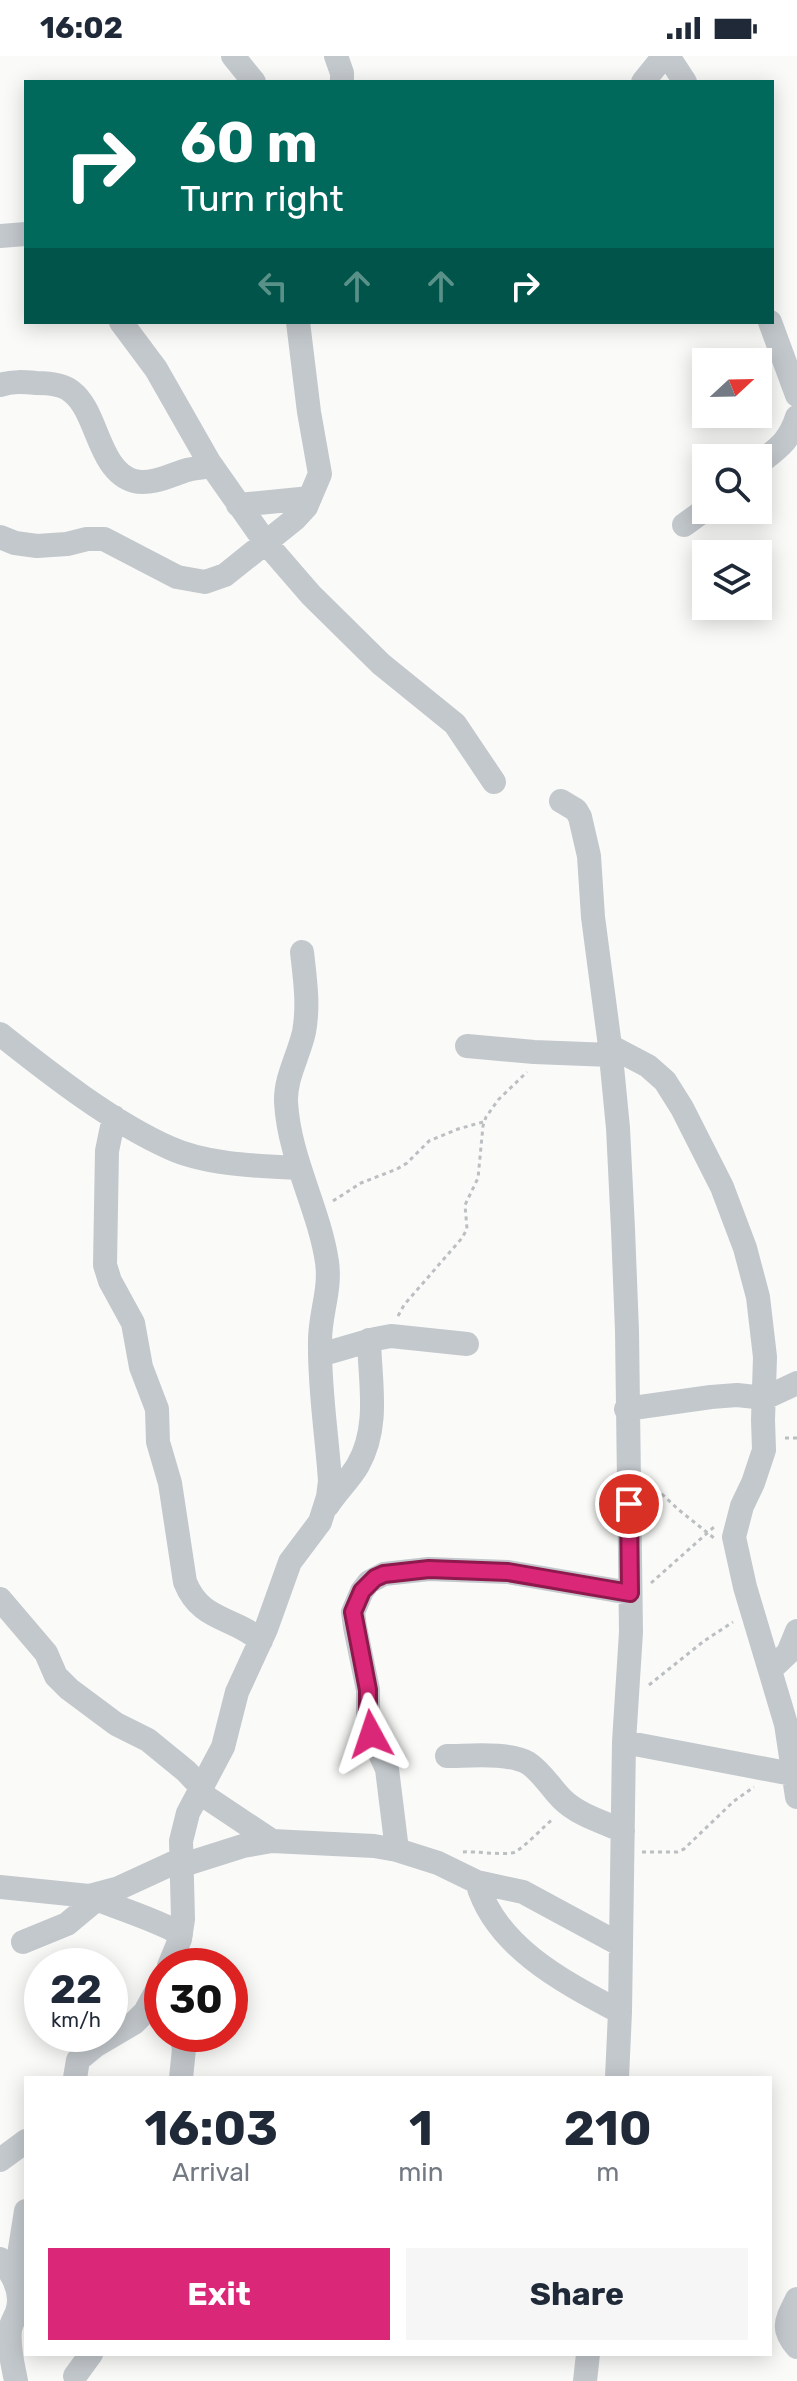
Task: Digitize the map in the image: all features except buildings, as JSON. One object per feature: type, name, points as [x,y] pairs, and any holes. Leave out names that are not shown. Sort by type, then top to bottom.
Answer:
[{"type":"street","points":[[233,56],[252,80]]},
{"type":"street","points":[[336,56],[342,80]]},
{"type":"street","points":[[645,80],[666,56],[684,80]]},
{"type":"street","points":[[0,236],[24,234]]},
{"type":"street","points":[[122,324],[156,369],[212,466],[266,543],[311,595],[381,664],[455,724],[494,782]]},
{"type":"street","points":[[0,537],[37,546],[104,539],[177,577],[205,582],[225,575],[295,519],[306,507],[320,474],[298,324]]},
{"type":"street","points":[[771,324],[797,395]]},
{"type":"street","points":[[0,385],[11,381],[52,384],[71,391],[82,404],[118,472],[135,481],[149,481],[212,466]]},
{"type":"street","points":[[772,454],[789,436],[797,417]]},
{"type":"street","points":[[238,505],[310,498]]},
{"type":"street","points":[[684,525],[692,519]]},
{"type":"street","points":[[561,801],[576,810],[585,838],[618,1128],[622,1215],[627,1331],[630,1597],[617,2076]]},
{"type":"street","points":[[176,1948],[183,1919],[181,1841],[188,1813],[223,1747],[237,1692],[261,1641],[290,1562],[320,1522],[330,1481],[320,1335],[330,1284],[324,1244],[291,1137],[286,1101],[307,1005],[302,952]]},
{"type":"street","points":[[0,1034],[42,1068],[114,1117],[172,1149],[232,1164],[299,1168]]},
{"type":"street","points":[[467,1046],[547,1053],[610,1051],[648,1066],[665,1081],[682,1108],[722,1187],[745,1248],[758,1297],[765,1357],[764,1450],[737,1520],[734,1537],[786,1724],[791,1780],[624,1742]]},
{"type":"street","points":[[114,1117],[107,1151],[105,1265],[110,1281],[133,1323],[141,1367],[157,1409],[160,1454],[170,1483],[185,1582],[200,1606],[216,1618],[248,1630],[261,1641]]},
{"type":"street","points":[[325,1510],[359,1463],[369,1436],[380,1338]]},
{"type":"street","points":[[320,1355],[380,1338],[467,1344]]},
{"type":"street","points":[[626,1409],[711,1397],[737,1395],[765,1398],[797,1383]]},
{"type":"street","points":[[397,1850],[387,1769],[371,1734],[368,1690],[353,1612],[369,1582],[384,1574],[429,1569],[508,1572],[630,1597]]},
{"type":"street","points":[[0,1599],[46,1653],[56,1676],[69,1689],[116,1724],[148,1740],[186,1771],[201,1790],[272,1841]]},
{"type":"street","points":[[770,1670],[788,1653],[797,1631]]},
{"type":"street","points":[[447,1756],[495,1757],[529,1764],[570,1805],[622,1842]]},
{"type":"street","points":[[23,1942],[67,1924],[93,1897],[182,1862],[272,1841],[397,1850],[432,1861],[477,1882],[523,1892],[621,1945]]},
{"type":"street","points":[[477,1882],[481,1898],[493,1920],[514,1943],[556,1975],[620,2012]]},
{"type":"street","points":[[0,1887],[93,1897],[157,1921],[181,1934]]},
{"type":"street","points":[[75,2076],[78,2060],[144,2013]]},
{"type":"street","points":[[181,2076],[184,2052]]},
{"type":"street","points":[[0,2160],[24,2142]]},
{"type":"street","points":[[15,2280],[24,2224]]},
{"type":"street","points":[[0,2259],[15,2280],[22,2308],[10,2329],[16,2381]]},
{"type":"street","points":[[797,2299],[786,2322],[789,2338],[797,2347]]},
{"type":"street","points":[[585,2381],[588,2356]]},
{"type":"path","points":[[380,1338],[462,1238],[467,1229],[465,1205],[478,1178],[484,1122],[498,1100],[547,1053]]},
{"type":"path","points":[[314,1215],[361,1183],[388,1174],[407,1163],[429,1141],[484,1122]]},
{"type":"path","points":[[628,1467],[737,1556]]},
{"type":"path","points":[[630,1597],[708,1533]]},
{"type":"path","points":[[627,1697],[664,1675],[751,1607]]},
{"type":"path","points":[[622,1842],[677,1852],[684,1849],[734,1801],[791,1780]]},
{"type":"path","points":[[432,1861],[465,1852],[516,1852],[570,1805]]},
{"type":"route","points":[[371,1734],[368,1690],[353,1612],[369,1582],[384,1574],[429,1569],[508,1572],[630,1593],[629,1504]]}]
